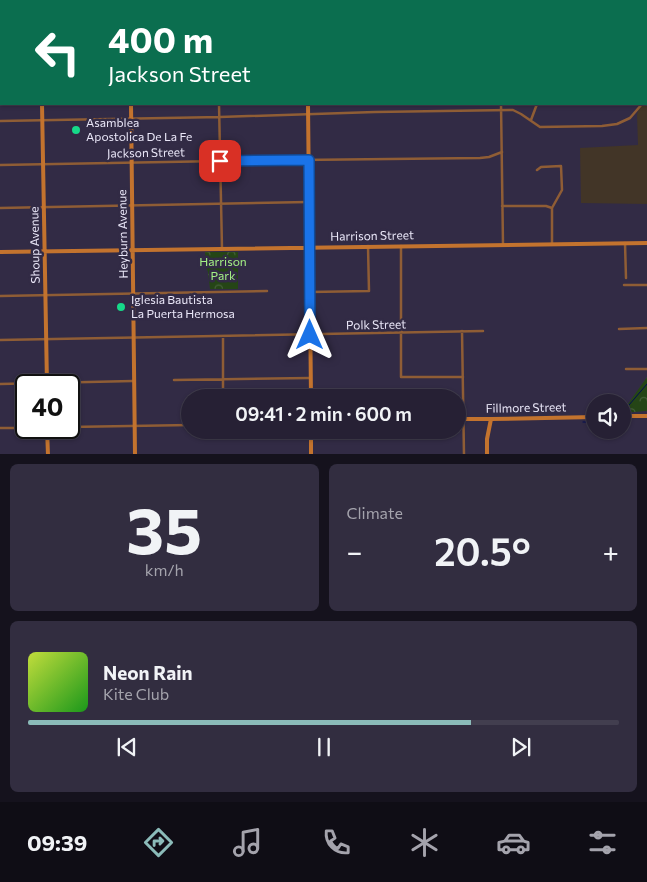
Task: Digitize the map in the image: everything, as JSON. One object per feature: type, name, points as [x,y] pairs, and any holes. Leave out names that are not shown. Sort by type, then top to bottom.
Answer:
[{"type":"street","name":"Shoup Avenue","points":[[42,105],[47,374]]},
{"type":"street","name":"Heyburn Avenue","points":[[131,105],[135,454]]},
{"type":"street","points":[[220,105],[222,249]]},
{"type":"street","points":[[308,105],[310,389]]},
{"type":"street","points":[[501,105],[503,245]]},
{"type":"street","points":[[531,120],[537,105]]},
{"type":"street","points":[[0,121],[513,110],[540,127],[602,126],[617,124],[630,118],[641,105]]},
{"type":"street","points":[[538,131],[540,127]]},
{"type":"street","name":"Jackson Street","points":[[0,165],[480,158],[502,152]]},
{"type":"street","points":[[537,170],[541,167],[562,166],[562,190],[552,208],[552,244]]},
{"type":"street","points":[[0,208],[309,202]]},
{"type":"street","points":[[502,206],[546,206],[552,208]]},
{"type":"street","points":[[625,243],[626,278]]},
{"type":"street","name":"Harrison Street","points":[[0,252],[647,243]]},
{"type":"street","points":[[310,292],[369,291],[368,246]]},
{"type":"street","points":[[401,246],[402,377],[463,377]]},
{"type":"street","points":[[624,285],[647,285]]},
{"type":"street","points":[[0,296],[267,291]]},
{"type":"street","points":[[619,329],[647,328]]},
{"type":"street","points":[[462,331],[463,389]]},
{"type":"street","name":"Polk Street","points":[[0,340],[483,331]]},
{"type":"street","points":[[223,336],[223,389]]},
{"type":"street","points":[[626,369],[647,369]]},
{"type":"street","points":[[174,380],[310,378]]},
{"type":"street","points":[[80,383],[134,381]]},
{"type":"street","points":[[0,384],[15,384]]},
{"type":"street","points":[[631,416],[647,416]]},
{"type":"street","name":"Fillmore Street","points":[[466,419],[586,417]]},
{"type":"street","points":[[487,454],[487,439],[491,419]]},
{"type":"street","points":[[80,427],[181,425]]},
{"type":"street","points":[[0,428],[15,428]]},
{"type":"street","points":[[47,439],[48,454]]},
{"type":"street","points":[[311,439],[311,454]]},
{"type":"street","points":[[464,439],[464,454]]},
{"type":"shaded area","points":[[640,105],[647,105],[647,204],[581,203],[580,148],[638,145],[637,115]]},
{"type":"green space","name":"Harrison Park","points":[[205,252],[238,252],[238,289],[210,289]]},
{"type":"green space","points":[[647,377],[647,411],[631,412],[631,400]]},
{"type":"waterway","points":[[631,403],[647,384]]},
{"type":"place","name":"Asamblea Apostolica De La Fe","points":[[76,130]]},
{"type":"place","name":"Iglesia Bautista La Puerta Hermosa","points":[[121,307]]},
{"type":"route","points":[[220,161],[309,160],[310,335]]}]
